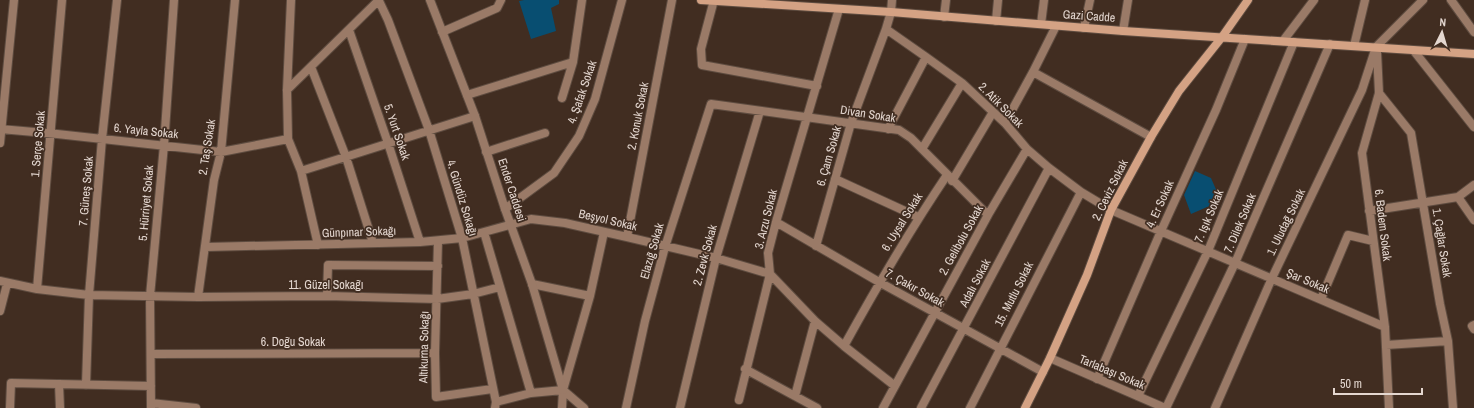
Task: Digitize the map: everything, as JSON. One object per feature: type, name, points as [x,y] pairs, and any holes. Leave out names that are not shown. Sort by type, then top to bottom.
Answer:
[{"type":"main road","name":"Gazi Cadde","points":[[701,0],[891,12],[1123,31],[1474,54]]},
{"type":"main road","name":"2. Ceviz Sokak","points":[[1025,408],[1050,358],[1087,275],[1111,210],[1151,137],[1179,91],[1222,37],[1248,0]]},
{"type":"street","points":[[0,143],[14,0]]},
{"type":"street","name":"1. Serçe Sokak","points":[[37,289],[62,0]]},
{"type":"street","name":"7. Güneş Sokak","points":[[86,385],[89,295],[102,139],[117,0]]},
{"type":"street","name":"5. Hürriyet Sokak","points":[[151,405],[150,296],[164,145],[174,0]]},
{"type":"street","name":"2. Taş Sokak","points":[[198,297],[214,180],[221,152],[235,0]]},
{"type":"street","points":[[291,0],[287,90],[288,139],[301,171],[318,245]]},
{"type":"street","name":"Ender Caddesi","points":[[430,0],[475,116],[510,224],[532,284],[563,390]]},
{"type":"street","points":[[442,32],[497,8],[501,0]]},
{"type":"street","points":[[562,98],[573,62],[582,0]]},
{"type":"street","name":"4. Şafak Sokak","points":[[505,209],[554,173],[579,136],[595,99],[622,0]]},
{"type":"street","name":"2. Konuk Sokak","points":[[627,237],[672,0]]},
{"type":"street","points":[[886,30],[891,12],[892,0]]},
{"type":"street","points":[[944,17],[946,0]]},
{"type":"street","points":[[996,21],[998,0]]},
{"type":"street","points":[[1041,24],[1044,0]]},
{"type":"street","points":[[1084,28],[1090,0]]},
{"type":"street","points":[[1123,31],[1128,0]]},
{"type":"street","points":[[1283,41],[1314,0]]},
{"type":"street","points":[[1354,46],[1365,0]]},
{"type":"street","points":[[1376,47],[1423,0]]},
{"type":"street","points":[[1451,0],[1474,32]]},
{"type":"street","points":[[287,90],[379,1]]},
{"type":"street","name":"4. Gündüz Sokağı","points":[[379,1],[388,20],[429,130],[462,238],[496,405]]},
{"type":"street","points":[[714,1],[701,49],[702,65],[816,86]]},
{"type":"street","name":"3. Arzu Sokak","points":[[770,274],[768,253],[776,222],[839,9]]},
{"type":"street","points":[[1005,123],[1056,26]]},
{"type":"street","name":"5. Yurt Sokak","points":[[349,30],[420,242]]},
{"type":"street","name":"2. Atik Sokak","points":[[886,30],[962,83],[1005,123],[1027,149],[1049,168],[1081,192],[1111,210]]},
{"type":"street","name":"6. Çam Sokak","points":[[816,246],[851,123],[886,30]]},
{"type":"street","name":"4. Er Sokak","points":[[1097,379],[1246,39]]},
{"type":"street","name":"7. Işık Sokak","points":[[1138,396],[1208,251],[1294,42]]},
{"type":"street","name":"7. Dilek Sokak","points":[[1165,408],[1235,263],[1330,44]]},
{"type":"street","name":"6. Badem Sokak","points":[[1376,47],[1379,93],[1362,153],[1385,327],[1389,408]]},
{"type":"street","name":"1. Uludağ Sokak","points":[[1215,408],[1272,278],[1362,90],[1376,47]]},
{"type":"street","points":[[1414,50],[1474,127]]},
{"type":"street","points":[[888,129],[926,57]]},
{"type":"street","points":[[467,95],[573,62]]},
{"type":"street","points":[[312,67],[346,157],[372,243]]},
{"type":"street","points":[[1033,72],[1151,137]]},
{"type":"street","points":[[922,149],[962,83]]},
{"type":"street","name":"1. Çağlar Sokak","points":[[1379,93],[1411,133],[1440,304],[1448,341],[1453,408]]},
{"type":"street","name":"Divan Sokak","points":[[711,104],[899,130],[911,138],[949,178],[988,215]]},
{"type":"street","name":"Elazığ Sokak","points":[[626,408],[645,321],[665,246],[711,104]]},
{"type":"street","name":"2. Zevk Sokak","points":[[680,408],[716,258],[760,111]]},
{"type":"street","name":"6. Uysal Sokak","points":[[844,346],[879,282],[918,218],[949,178],[993,112]]},
{"type":"street","points":[[301,171],[475,116]]},
{"type":"street","name":"6. Yayla Sokak","points":[[1,130],[164,145],[221,152],[288,139]]},
{"type":"street","points":[[486,152],[545,133]]},
{"type":"street","name":"2. Gelibolu Sokak","points":[[883,408],[988,215],[1027,149]]},
{"type":"street","name":"Adalı Sokak","points":[[921,408],[1049,168]]},
{"type":"street","points":[[835,179],[918,218]]},
{"type":"street","points":[[1369,211],[1458,197],[1474,185]]},
{"type":"street","name":"15. Mutlu Sokak","points":[[970,408],[1081,192]]},
{"type":"street","points":[[1458,197],[1474,220]]},
{"type":"street","name":"Şar Sokak","points":[[1111,210],[1385,327]]},
{"type":"street","name":"Beşyol Sokak","points":[[510,224],[532,219],[565,223],[716,258],[770,274]]},
{"type":"street","name":"7. Çakır Sokak","points":[[776,222],[879,282],[1043,372]]},
{"type":"street","name":"Günpınar Sokağı","points":[[206,247],[438,241],[462,238],[510,224]]},
{"type":"street","points":[[484,232],[531,393]]},
{"type":"street","points":[[562,408],[563,390],[590,296],[604,232]]},
{"type":"street","points":[[1321,299],[1348,235],[1373,241]]},
{"type":"street","name":"Altıkurna Sokağı","points":[[438,241],[435,354],[436,397],[492,388]]},
{"type":"street","points":[[327,296],[328,265],[438,266]]},
{"type":"street","points":[[770,274],[815,320],[844,346],[895,386]]},
{"type":"street","points":[[739,400],[745,369],[770,274]]},
{"type":"street","points":[[0,312],[4,282]]},
{"type":"street","name":"11. Güzel Sokağı","points":[[4,282],[37,289],[89,295],[198,297],[327,296],[437,299],[473,294],[500,287]]},
{"type":"street","points":[[532,284],[590,296]]},
{"type":"street","points":[[795,396],[815,320]]},
{"type":"street","points":[[1386,345],[1448,341]]},
{"type":"street","name":"6. Doğu Sokak","points":[[151,354],[435,354]]},
{"type":"street","name":"Tarlabaşı Sokak","points":[[1050,358],[1138,396],[1151,405],[1165,408]]},
{"type":"street","points":[[745,369],[817,408]]},
{"type":"street","points":[[6,408],[10,408],[11,383],[151,386]]},
{"type":"street","points":[[59,384],[60,408]]},
{"type":"street","points":[[496,405],[531,393],[563,390],[584,408]]},
{"type":"street","points":[[151,405],[196,408]]},
{"type":"building","points":[[559,0],[559,4],[551,8],[556,31],[531,39],[519,1]]},
{"type":"building","points":[[1195,171],[1211,178],[1221,201],[1191,214],[1184,195]]}]
